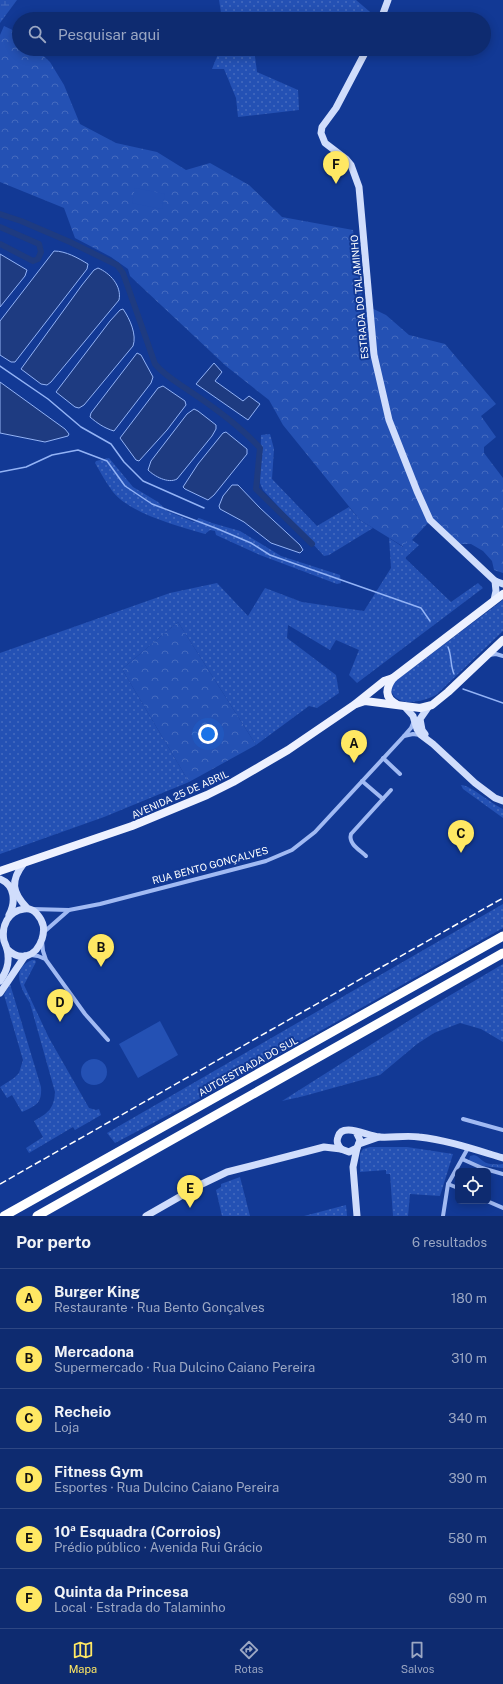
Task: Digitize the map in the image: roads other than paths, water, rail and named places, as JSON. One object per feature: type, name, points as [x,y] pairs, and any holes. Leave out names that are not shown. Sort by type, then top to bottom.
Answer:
[{"type":"highway","name":"AUTOESTRADA DO SUL","points":[[4,1216],[503,936]]},
{"type":"highway","points":[[37,1216],[503,953]]},
{"type":"main road","name":"AVENIDA 25 DE ABRIL","points":[[0,871],[132,826],[207,795],[239,778],[288,750],[354,705],[384,681],[393,678],[503,594]]},
{"type":"main road","points":[[429,706],[437,702],[503,642]]},
{"type":"main road","points":[[393,678],[386,691],[390,700],[400,705]]},
{"type":"main road","name":"AVENIDA 25 DE ABRIL","points":[[354,705],[365,701],[420,708],[429,706]]},
{"type":"street","points":[[384,12],[388,0]]},
{"type":"street","name":"ESTRADA DO TALAMINHO","points":[[363,56],[336,108],[322,127],[321,133],[325,143],[346,159],[359,187],[374,356],[382,395],[389,420],[430,520],[495,581]]},
{"type":"street","points":[[494,600],[496,590],[495,581],[503,584]]},
{"type":"street","points":[[503,642],[503,647]]},
{"type":"street","points":[[487,656],[493,654],[503,656]]},
{"type":"street","points":[[400,705],[413,716],[417,730],[421,735],[433,744],[474,783],[495,798],[503,801]]},
{"type":"street","points":[[429,706],[420,719],[422,730],[433,744]]},
{"type":"street","name":"RUA BENTO GONÇALVES","points":[[29,908],[69,910],[159,890],[278,857],[303,843],[316,832],[411,728],[414,720]]},
{"type":"street","points":[[404,736],[413,734],[421,735]]},
{"type":"street","points":[[383,758],[400,774]]},
{"type":"street","points":[[362,781],[383,799]]},
{"type":"street","points":[[366,856],[351,842],[350,838],[352,832],[391,790]]},
{"type":"street","points":[[24,863],[17,872],[14,883],[16,894],[44,924],[43,951],[46,960],[85,1014],[108,1040]]},
{"type":"street","points":[[0,880],[8,884],[13,893],[13,906],[4,925],[3,932],[7,949],[8,964],[0,982]]},
{"type":"street","points":[[8,917],[14,911],[29,908]]},
{"type":"street","points":[[0,993],[28,956],[40,943],[43,935],[69,910]]},
{"type":"street","points":[[7,949],[14,956],[38,956],[46,960]]},
{"type":"street","points":[[463,1119],[503,1130]]},
{"type":"street","points":[[146,1216],[202,1184],[227,1172],[324,1147],[338,1137],[340,1133],[348,1129],[379,1137],[419,1137],[468,1148],[503,1158]]},
{"type":"street","points":[[356,1132],[359,1136],[353,1167],[357,1216]]},
{"type":"street","points":[[338,1137],[337,1141],[353,1167]]},
{"type":"street","points":[[324,1147],[353,1151],[358,1146],[379,1137]]},
{"type":"street","points":[[443,1216],[448,1184],[468,1148]]},
{"type":"street","points":[[462,1159],[482,1168],[503,1174]]},
{"type":"street","points":[[448,1184],[455,1187]]},
{"type":"street","points":[[491,1203],[503,1208]]},
{"type":"waterway","points":[[0,214],[21,221],[70,242],[117,265],[123,273],[155,364],[167,376],[227,418],[260,448],[256,489],[312,544]]},
{"type":"waterway","points":[[0,227],[39,244],[41,252],[38,259],[33,261],[0,244]]},
{"type":"waterway","points":[[0,366],[48,399],[81,427],[111,444],[124,462],[143,481],[204,508]]},
{"type":"waterway","points":[[0,472],[26,467],[52,455],[78,450],[107,461],[125,486],[152,504],[251,543],[270,555],[421,608],[430,621]]},
{"type":"waterway","points":[[448,647],[454,674]]},
{"type":"waterway","points":[[463,689],[503,703]]},
{"type":"railway","points":[[0,1184],[503,898]]},
{"type":"place","name":"Quinta da Princesa","points":[[336,184]]},
{"type":"place","name":"Burger King","points":[[354,763]]},
{"type":"place","name":"Recheio","points":[[461,853]]},
{"type":"place","name":"Mercadona","points":[[101,967]]},
{"type":"place","name":"Fitness Gym","points":[[60,1022]]},
{"type":"place","name":"10ª Esquadra (Corroios)","points":[[190,1208]]}]
